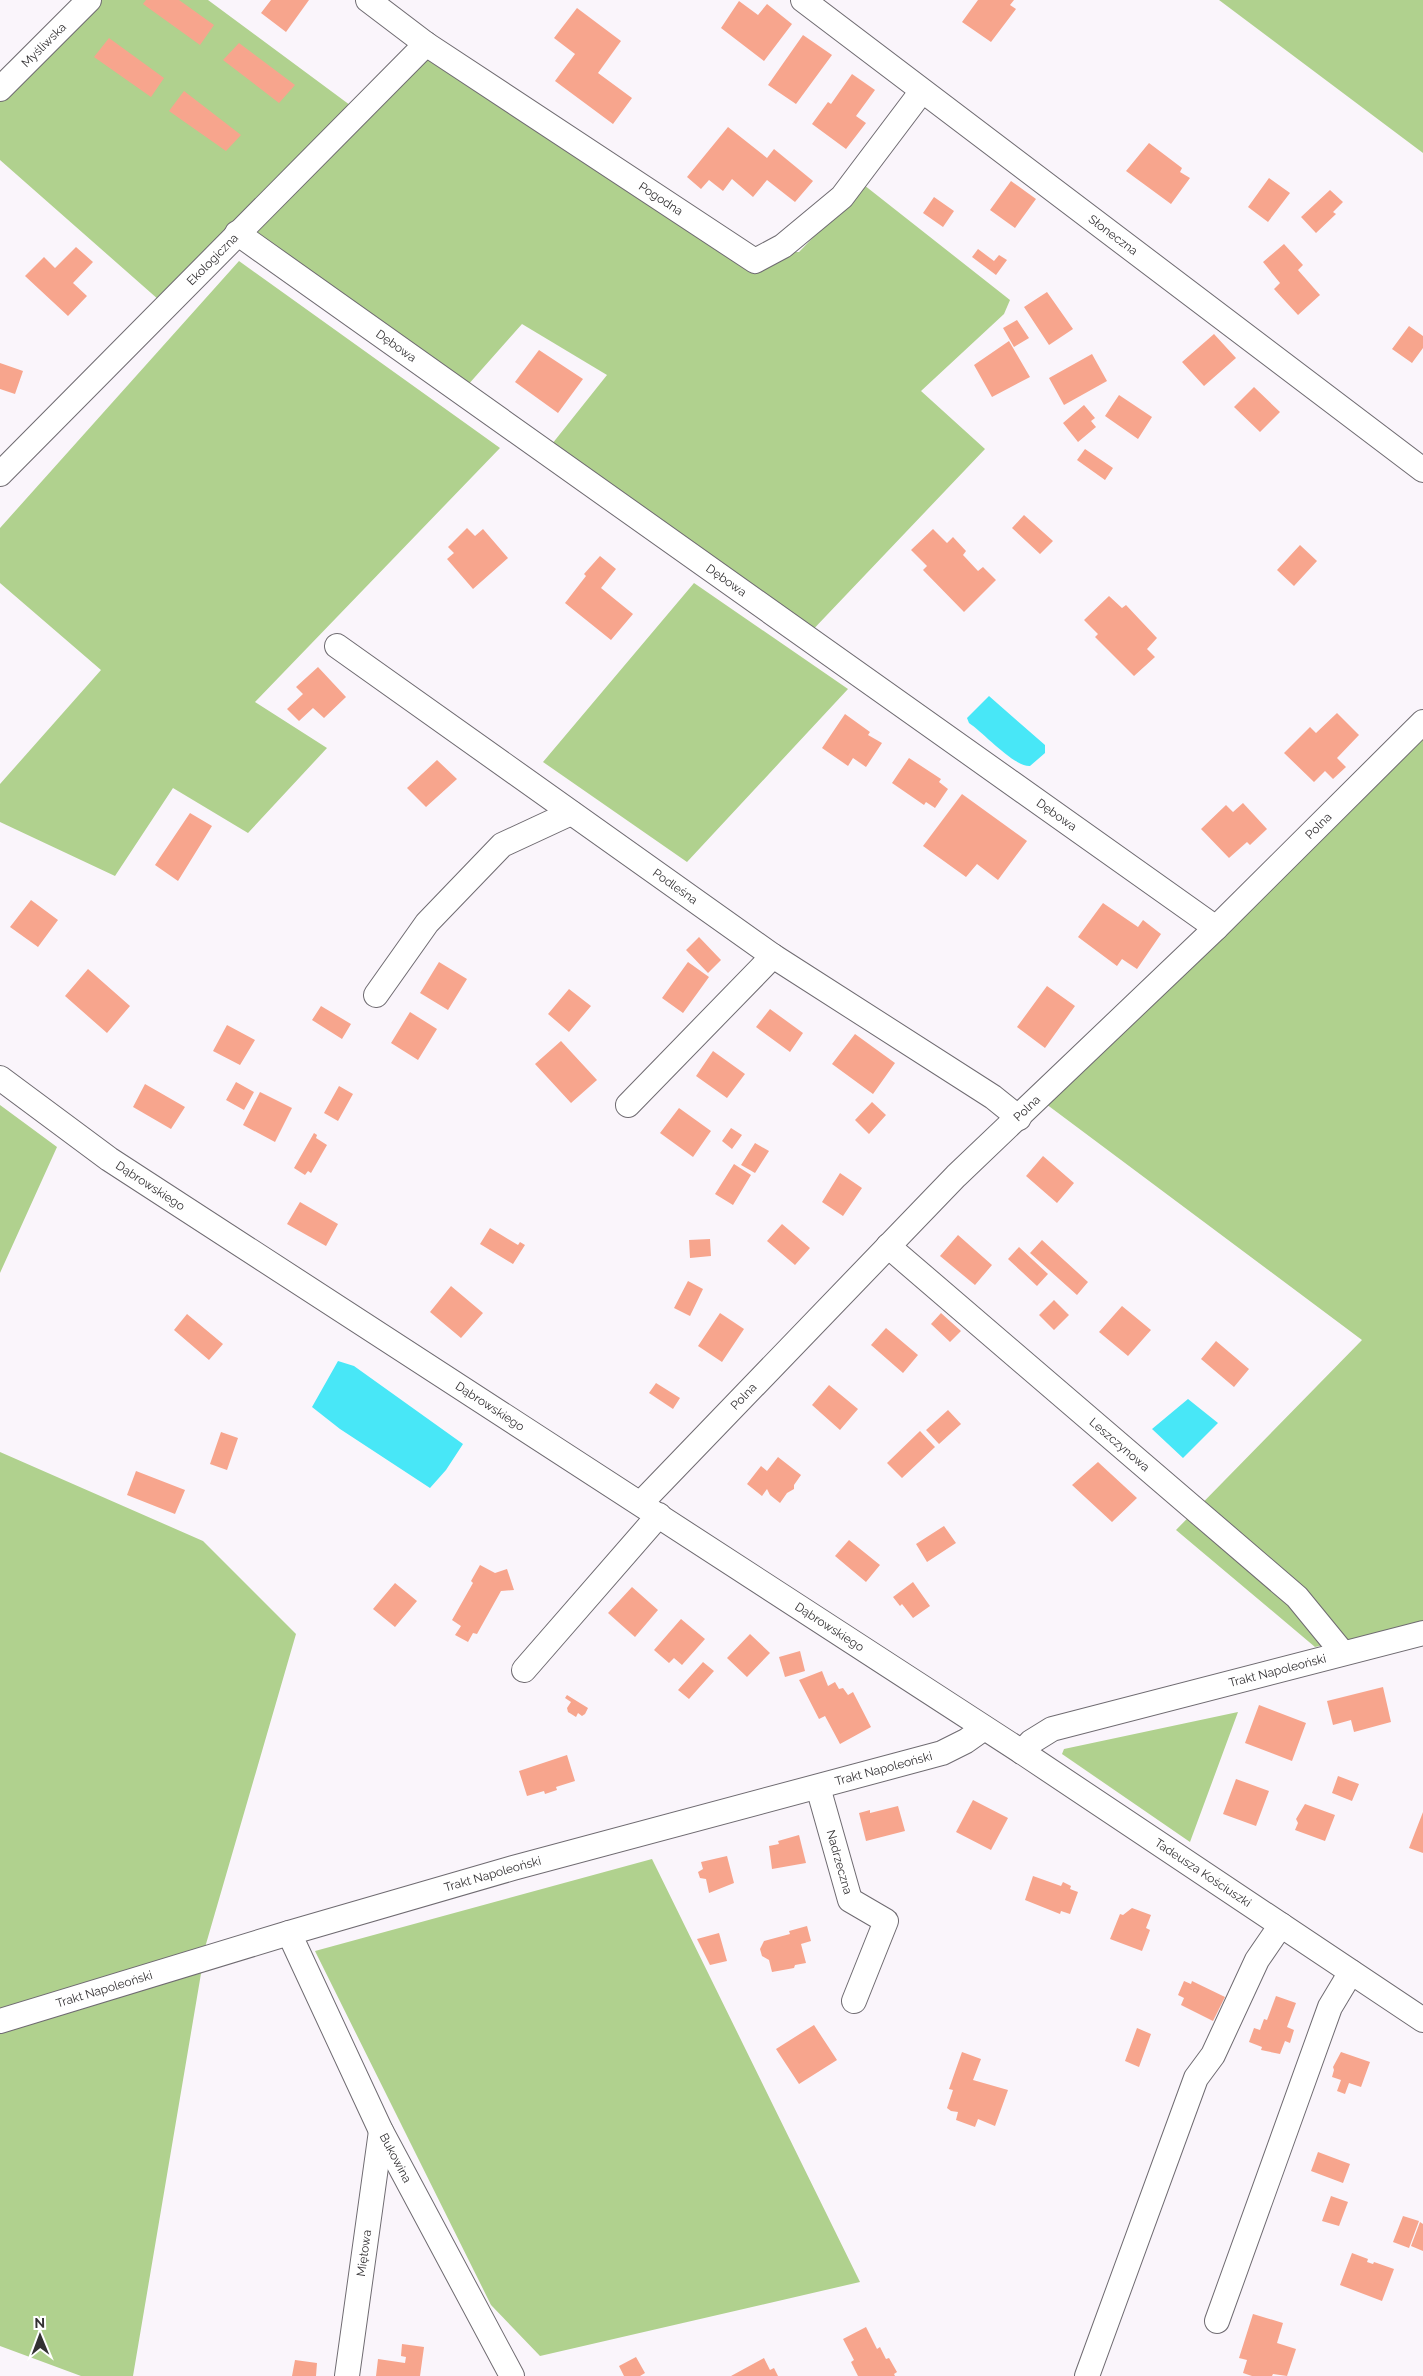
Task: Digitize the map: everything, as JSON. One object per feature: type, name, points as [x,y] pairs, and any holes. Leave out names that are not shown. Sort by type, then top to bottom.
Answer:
[{"type":"street","name":"Myśliwska","points":[[0,89],[89,0]]},
{"type":"street","name":"Pogodna","points":[[368,0],[426,44],[755,261],[783,246],[842,197],[922,91]]},
{"type":"street","name":"Słoneczna","points":[[803,0],[1423,470]]},
{"type":"street","name":"Ekologiczna","points":[[0,474],[426,44]]},
{"type":"street","name":"Dębowa","points":[[237,233],[1216,928]]},
{"type":"street","name":"Podleśna","points":[[337,646],[774,956],[993,1097],[1019,1118]]},
{"type":"street","name":"Polna","points":[[524,1670],[650,1509],[888,1246],[956,1176],[1019,1118],[1216,928],[1423,722]]},
{"type":"street","points":[[376,995],[427,923],[502,845],[571,813]]},
{"type":"street","points":[[628,1105],[774,956]]},
{"type":"street","name":"Dąbrowskiego","points":[[0,1078],[109,1159],[650,1509],[984,1729]]},
{"type":"street","name":"Leszczynowa","points":[[888,1246],[1296,1597],[1342,1652]]},
{"type":"street","name":"Trakt Napoleoński","points":[[1022,1752],[1031,1742],[1052,1729],[1342,1652],[1423,1633]]},
{"type":"street","name":"Trakt Napoleoński","points":[[0,2021],[289,1933],[513,1868],[942,1752],[966,1741],[984,1729]]},
{"type":"street","name":"Tadeusza Kościuszki","points":[[984,1729],[1022,1752],[1423,2020]]},
{"type":"street","name":"Nadrzeczna","points":[[818,1787],[850,1900],[886,1921],[854,2001]]},
{"type":"street","points":[[1087,2376],[1196,2078],[1213,2055],[1257,1960],[1281,1925]]},
{"type":"street","name":"Bukowina","points":[[289,1933],[381,2132],[512,2376]]},
{"type":"street","points":[[1217,2321],[1330,2007],[1351,1972]]},
{"type":"street","name":"Miętowa","points":[[347,2376],[381,2132]]},
{"type":"green space","points":[[92,0],[208,0],[358,111],[159,300],[0,160],[0,96]]},
{"type":"green space","points":[[1219,0],[1423,0],[1423,153]]},
{"type":"green space","points":[[426,44],[735,251],[799,252],[864,185],[1010,300],[1004,314],[921,391],[985,449],[806,637],[552,444],[607,375],[522,324],[467,386],[237,233]]},
{"type":"green space","points":[[239,261],[500,448],[255,702],[327,748],[248,833],[173,788],[115,876],[0,822],[0,784],[101,670],[0,583],[0,528]]},
{"type":"green space","points":[[694,583],[848,689],[687,862],[543,762]]},
{"type":"green space","points":[[1423,722],[1423,1623],[1315,1647],[1176,1530],[1362,1340],[1038,1098]]},
{"type":"green space","points":[[0,1105],[57,1147],[0,1273]]},
{"type":"green space","points":[[0,1452],[203,1541],[296,1634],[206,1944],[133,2376],[81,2376],[0,2346]]},
{"type":"green space","points":[[1238,1712],[1190,1842],[1062,1754],[1064,1749]]},
{"type":"green space","points":[[652,1859],[860,2282],[540,2356],[491,2305],[315,1951]]},
{"type":"water","points":[[989,696],[1045,745],[1045,753],[1030,766],[1016,761],[969,723],[967,718]]},
{"type":"water","points":[[338,1361],[354,1366],[463,1444],[446,1470],[430,1488],[340,1429],[312,1407]]},
{"type":"water","points":[[1188,1399],[1218,1423],[1183,1458],[1152,1429]]},
{"type":"building","points":[[146,0],[179,0],[214,25],[200,45],[143,4]]},
{"type":"building","points":[[271,0],[309,0],[286,32],[261,13]]},
{"type":"building","points":[[978,0],[1014,0],[1010,5],[1016,9],[991,42],[962,22]]},
{"type":"building","points":[[739,1],[758,15],[767,4],[792,24],[764,61],[721,28]]},
{"type":"building","points":[[577,8],[621,41],[598,73],[632,98],[613,124],[555,81],[575,54],[554,38]]},
{"type":"building","points":[[803,35],[832,55],[796,104],[768,85]]},
{"type":"building","points":[[109,38],[164,78],[151,97],[94,57]]},
{"type":"building","points":[[239,43],[295,85],[279,103],[223,60]]},
{"type":"building","points":[[852,74],[875,90],[856,116],[866,123],[846,149],[812,124],[828,102],[831,104]]},
{"type":"building","points":[[184,91],[241,135],[226,151],[169,111]]},
{"type":"building","points":[[728,127],[767,158],[774,149],[813,181],[795,202],[767,180],[753,197],[732,179],[723,191],[709,180],[701,189],[687,177]]},
{"type":"building","points":[[1149,143],[1182,168],[1180,172],[1190,178],[1171,204],[1126,171]]},
{"type":"building","points":[[1269,178],[1290,193],[1268,222],[1248,207]]},
{"type":"building","points":[[1011,181],[1036,199],[1015,228],[990,210]]},
{"type":"building","points":[[1330,190],[1343,202],[1333,212],[1336,214],[1316,233],[1301,217]]},
{"type":"building","points":[[934,197],[954,211],[943,227],[923,213]]},
{"type":"building","points":[[1284,244],[1303,265],[1298,270],[1320,295],[1298,315],[1274,289],[1280,283],[1263,262]]},
{"type":"building","points":[[76,247],[93,262],[73,283],[87,296],[68,316],[25,276],[44,257],[55,268]]},
{"type":"building","points":[[978,249],[994,261],[999,255],[1007,260],[996,275],[972,257]]},
{"type":"building","points":[[1047,292],[1073,329],[1049,345],[1024,307]]},
{"type":"building","points":[[1017,320],[1029,338],[1014,347],[1003,328]]},
{"type":"building","points":[[1409,326],[1423,336],[1423,348],[1412,363],[1392,349]]},
{"type":"building","points":[[1214,334],[1236,358],[1204,386],[1182,362]]},
{"type":"building","points":[[1009,341],[1030,377],[992,397],[974,365]]},
{"type":"building","points":[[539,350],[583,379],[558,413],[515,382]]},
{"type":"building","points":[[1092,354],[1107,381],[1064,405],[1049,378]]},
{"type":"building","points":[[0,363],[23,371],[15,394],[0,389]]},
{"type":"building","points":[[1254,387],[1280,412],[1260,432],[1234,407]]},
{"type":"building","points":[[1119,395],[1152,417],[1138,439],[1105,416]]},
{"type":"building","points":[[1084,405],[1095,418],[1091,421],[1096,427],[1078,442],[1063,423]]},
{"type":"building","points":[[1085,449],[1113,468],[1105,480],[1077,460]]},
{"type":"building","points":[[1024,515],[1053,541],[1040,554],[1012,528]]},
{"type":"building","points":[[467,528],[475,536],[483,529],[508,558],[473,589],[447,559],[454,553],[448,547]]},
{"type":"building","points":[[933,529],[947,543],[953,537],[966,551],[963,555],[978,571],[983,567],[996,580],[964,612],[923,570],[927,566],[911,550]]},
{"type":"building","points":[[1300,545],[1317,561],[1294,586],[1277,570]]},
{"type":"building","points":[[600,556],[616,569],[601,588],[633,614],[611,640],[565,603],[586,576],[584,574]]},
{"type":"building","points":[[1109,596],[1122,608],[1126,605],[1157,638],[1147,649],[1155,657],[1134,676],[1095,637],[1098,634],[1084,620]]},
{"type":"building","points":[[318,667],[346,697],[324,718],[313,708],[299,721],[287,709],[303,694],[296,687]]},
{"type":"building","points":[[1337,713],[1359,735],[1337,758],[1346,767],[1333,779],[1325,771],[1314,782],[1284,753],[1310,727],[1316,733]]},
{"type":"building","points":[[845,714],[870,732],[868,735],[882,743],[866,767],[853,758],[848,766],[822,748]]},
{"type":"building","points":[[909,758],[941,779],[939,782],[948,789],[935,808],[926,802],[924,805],[892,783]]},
{"type":"building","points":[[437,760],[457,779],[426,807],[407,788]]},
{"type":"building","points":[[962,794],[1027,841],[998,880],[977,864],[966,877],[923,846]]},
{"type":"building","points":[[1243,803],[1267,829],[1250,845],[1247,842],[1229,858],[1201,829],[1226,805],[1233,812]]},
{"type":"building","points":[[190,813],[212,826],[178,881],[155,865]]},
{"type":"building","points":[[31,900],[58,920],[38,947],[10,927]]},
{"type":"building","points":[[1103,903],[1138,927],[1143,920],[1161,934],[1137,969],[1122,959],[1117,966],[1078,937]]},
{"type":"building","points":[[699,937],[721,960],[708,973],[686,950]]},
{"type":"building","points":[[439,962],[467,979],[448,1010],[420,993]]},
{"type":"building","points":[[688,962],[709,977],[683,1013],[662,998]]},
{"type":"building","points":[[88,969],[130,1006],[107,1033],[65,996]]},
{"type":"building","points":[[1047,986],[1075,1006],[1045,1048],[1017,1027]]},
{"type":"building","points":[[569,989],[591,1006],[569,1032],[548,1014]]},
{"type":"building","points":[[321,1006],[351,1024],[342,1039],[312,1020]]},
{"type":"building","points":[[770,1009],[803,1033],[790,1052],[756,1027]]},
{"type":"building","points":[[410,1012],[437,1029],[418,1060],[391,1043]]},
{"type":"building","points":[[227,1025],[255,1040],[240,1065],[213,1051]]},
{"type":"building","points":[[855,1034],[895,1063],[873,1094],[832,1064]]},
{"type":"building","points":[[561,1041],[597,1080],[571,1103],[535,1064]]},
{"type":"building","points":[[713,1051],[745,1074],[727,1098],[696,1076]]},
{"type":"building","points":[[236,1082],[254,1092],[244,1110],[226,1100]]},
{"type":"building","points":[[145,1084],[185,1107],[171,1129],[133,1107]]},
{"type":"building","points":[[339,1086],[353,1094],[338,1121],[324,1113]]},
{"type":"building","points":[[260,1092],[292,1108],[275,1142],[243,1125]]},
{"type":"building","points":[[872,1102],[886,1115],[869,1134],[855,1120]]},
{"type":"building","points":[[679,1108],[711,1131],[693,1157],[660,1133]]},
{"type":"building","points":[[731,1128],[742,1135],[732,1149],[722,1141]]},
{"type":"building","points":[[314,1133],[317,1135],[316,1138],[327,1145],[311,1173],[308,1171],[305,1175],[294,1168]]},
{"type":"building","points":[[755,1143],[769,1151],[755,1173],[741,1165]]},
{"type":"building","points":[[1043,1156],[1074,1183],[1057,1203],[1026,1176]]},
{"type":"building","points":[[734,1164],[751,1175],[733,1205],[715,1194]]},
{"type":"building","points":[[840,1173],[862,1188],[843,1216],[822,1202]]},
{"type":"building","points":[[300,1202],[338,1224],[326,1246],[287,1224]]},
{"type":"building","points":[[782,1224],[810,1248],[795,1265],[767,1241]]},
{"type":"building","points":[[490,1228],[518,1245],[520,1242],[525,1245],[513,1264],[480,1244]]},
{"type":"building","points":[[958,1235],[992,1265],[975,1285],[940,1256]]},
{"type":"building","points":[[710,1239],[711,1256],[690,1258],[689,1240]]},
{"type":"building","points":[[1042,1240],[1088,1282],[1077,1295],[1030,1253]]},
{"type":"building","points":[[1019,1247],[1048,1274],[1037,1286],[1008,1259]]},
{"type":"building","points":[[688,1281],[703,1289],[690,1316],[674,1308]]},
{"type":"building","points":[[451,1286],[483,1313],[461,1338],[430,1312]]},
{"type":"building","points":[[1054,1300],[1069,1315],[1054,1330],[1039,1315]]},
{"type":"building","points":[[1122,1306],[1151,1330],[1128,1356],[1099,1332]]},
{"type":"building","points":[[720,1313],[744,1329],[722,1362],[698,1346]]},
{"type":"building","points":[[941,1313],[961,1331],[950,1342],[931,1324]]},
{"type":"building","points":[[187,1314],[223,1344],[209,1360],[174,1330]]},
{"type":"building","points":[[886,1328],[918,1355],[903,1373],[871,1345]]},
{"type":"building","points":[[1216,1341],[1249,1369],[1234,1387],[1201,1359]]},
{"type":"building","points":[[656,1383],[680,1398],[673,1409],[649,1393]]},
{"type":"building","points":[[829,1385],[858,1409],[840,1430],[812,1405]]},
{"type":"building","points":[[948,1410],[961,1424],[939,1444],[926,1430]]},
{"type":"building","points":[[920,1431],[935,1447],[902,1478],[887,1463]]},
{"type":"building","points":[[221,1432],[238,1438],[227,1470],[210,1464]]},
{"type":"building","points":[[778,1457],[801,1475],[794,1485],[794,1489],[787,1493],[780,1503],[770,1495],[767,1489],[762,1496],[747,1484],[761,1466],[767,1471]]},
{"type":"building","points":[[1098,1462],[1137,1498],[1112,1522],[1072,1485]]},
{"type":"building","points":[[136,1471],[185,1490],[175,1514],[127,1495]]},
{"type":"building","points":[[944,1526],[956,1543],[927,1562],[916,1544]]},
{"type":"building","points":[[849,1540],[880,1565],[866,1582],[835,1556]]},
{"type":"building","points":[[480,1565],[495,1573],[507,1569],[514,1590],[501,1591],[477,1634],[473,1633],[468,1642],[455,1635],[461,1626],[452,1620],[473,1583],[471,1581]]},
{"type":"building","points":[[913,1582],[930,1606],[913,1618],[902,1604],[900,1606],[893,1597]]},
{"type":"building","points":[[395,1583],[417,1601],[395,1627],[373,1609]]},
{"type":"building","points":[[632,1587],[658,1610],[635,1637],[608,1613]]},
{"type":"building","points":[[681,1619],[705,1639],[682,1665],[674,1658],[669,1663],[654,1650]]},
{"type":"building","points":[[750,1634],[770,1653],[747,1677],[727,1658]]},
{"type":"building","points":[[800,1651],[805,1671],[785,1677],[779,1657]]},
{"type":"building","points":[[703,1662],[714,1671],[689,1699],[678,1690]]},
{"type":"building","points":[[822,1671],[828,1686],[835,1682],[839,1689],[843,1688],[848,1695],[853,1692],[871,1727],[840,1744],[825,1716],[819,1719],[799,1680]]},
{"type":"building","points":[[1383,1687],[1391,1722],[1354,1732],[1351,1720],[1333,1725],[1327,1701]]},
{"type":"building","points":[[567,1695],[588,1708],[585,1714],[582,1716],[578,1713],[576,1717],[568,1712],[567,1708],[571,1702],[565,1698]]},
{"type":"building","points":[[1259,1705],[1306,1723],[1292,1761],[1245,1743]]},
{"type":"building","points":[[567,1755],[575,1781],[556,1787],[557,1790],[545,1794],[544,1791],[527,1796],[519,1771]]},
{"type":"building","points":[[1338,1776],[1359,1784],[1352,1801],[1332,1793]]},
{"type":"building","points":[[1236,1779],[1269,1791],[1256,1826],[1223,1814]]},
{"type":"building","points":[[973,1800],[1008,1818],[991,1850],[956,1832]]},
{"type":"building","points":[[1305,1804],[1335,1815],[1325,1841],[1295,1830],[1298,1823],[1296,1819]]},
{"type":"building","points":[[898,1806],[905,1831],[866,1841],[859,1813],[870,1810],[870,1813]]},
{"type":"building","points":[[1423,1812],[1423,1853],[1409,1848]]},
{"type":"building","points":[[799,1835],[806,1863],[772,1869],[769,1846],[779,1844],[778,1841]]},
{"type":"building","points":[[727,1856],[734,1883],[709,1893],[706,1879],[700,1878],[698,1872],[703,1869],[701,1862]]},
{"type":"building","points":[[1033,1876],[1061,1886],[1063,1882],[1071,1886],[1070,1889],[1078,1892],[1070,1914],[1061,1911],[1060,1914],[1025,1900]]},
{"type":"building","points":[[1132,1908],[1151,1915],[1146,1928],[1150,1930],[1142,1951],[1110,1939],[1120,1914],[1123,1915]]},
{"type":"building","points":[[807,1926],[811,1941],[801,1944],[806,1963],[795,1965],[794,1968],[772,1972],[769,1960],[762,1956],[760,1949],[764,1941],[790,1934],[789,1931]]},
{"type":"building","points":[[719,1933],[727,1961],[710,1965],[697,1939]]},
{"type":"building","points":[[1184,1981],[1191,1984],[1192,1981],[1225,1997],[1213,2021],[1181,2005],[1184,1998],[1178,1995]]},
{"type":"building","points":[[1276,1996],[1296,2003],[1287,2027],[1294,2030],[1290,2043],[1285,2041],[1280,2054],[1261,2050],[1262,2047],[1249,2042],[1254,2028],[1260,2030],[1264,2019],[1267,2020]]},
{"type":"building","points":[[814,2025],[837,2060],[799,2084],[776,2049]]},
{"type":"building","points":[[1137,2028],[1151,2034],[1139,2067],[1125,2061]]},
{"type":"building","points":[[962,2052],[981,2059],[973,2080],[1008,2090],[995,2126],[978,2119],[975,2127],[956,2120],[958,2112],[947,2108],[953,2090],[949,2089]]},
{"type":"building","points":[[1341,2052],[1370,2062],[1361,2087],[1349,2083],[1345,2094],[1337,2091],[1341,2080],[1332,2077],[1333,2067]]},
{"type":"building","points":[[1318,2152],[1350,2164],[1343,2183],[1311,2171]]},
{"type":"building","points":[[1331,2196],[1348,2202],[1339,2226],[1322,2221]]},
{"type":"building","points":[[1403,2216],[1419,2221],[1409,2248],[1393,2242]]},
{"type":"building","points":[[1420,2222],[1423,2224],[1423,2251],[1411,2246]]},
{"type":"building","points":[[1352,2253],[1368,2259],[1367,2262],[1373,2264],[1374,2262],[1394,2269],[1382,2301],[1340,2285]]},
{"type":"building","points":[[1253,2314],[1283,2323],[1277,2343],[1296,2349],[1287,2376],[1273,2374],[1272,2376],[1252,2376],[1243,2373],[1247,2360],[1239,2358]]},
{"type":"building","points":[[866,2327],[877,2349],[880,2347],[886,2359],[889,2358],[897,2372],[894,2374],[895,2376],[858,2376],[851,2362],[854,2360],[843,2339]]},
{"type":"building","points":[[402,2344],[424,2347],[420,2376],[376,2376],[378,2359],[405,2363],[406,2357],[401,2356]]},
{"type":"building","points":[[636,2357],[645,2373],[640,2376],[624,2376],[619,2366]]},
{"type":"building","points":[[764,2358],[770,2370],[774,2368],[778,2376],[731,2376]]},
{"type":"building","points":[[295,2360],[317,2363],[316,2376],[292,2376]]}]
